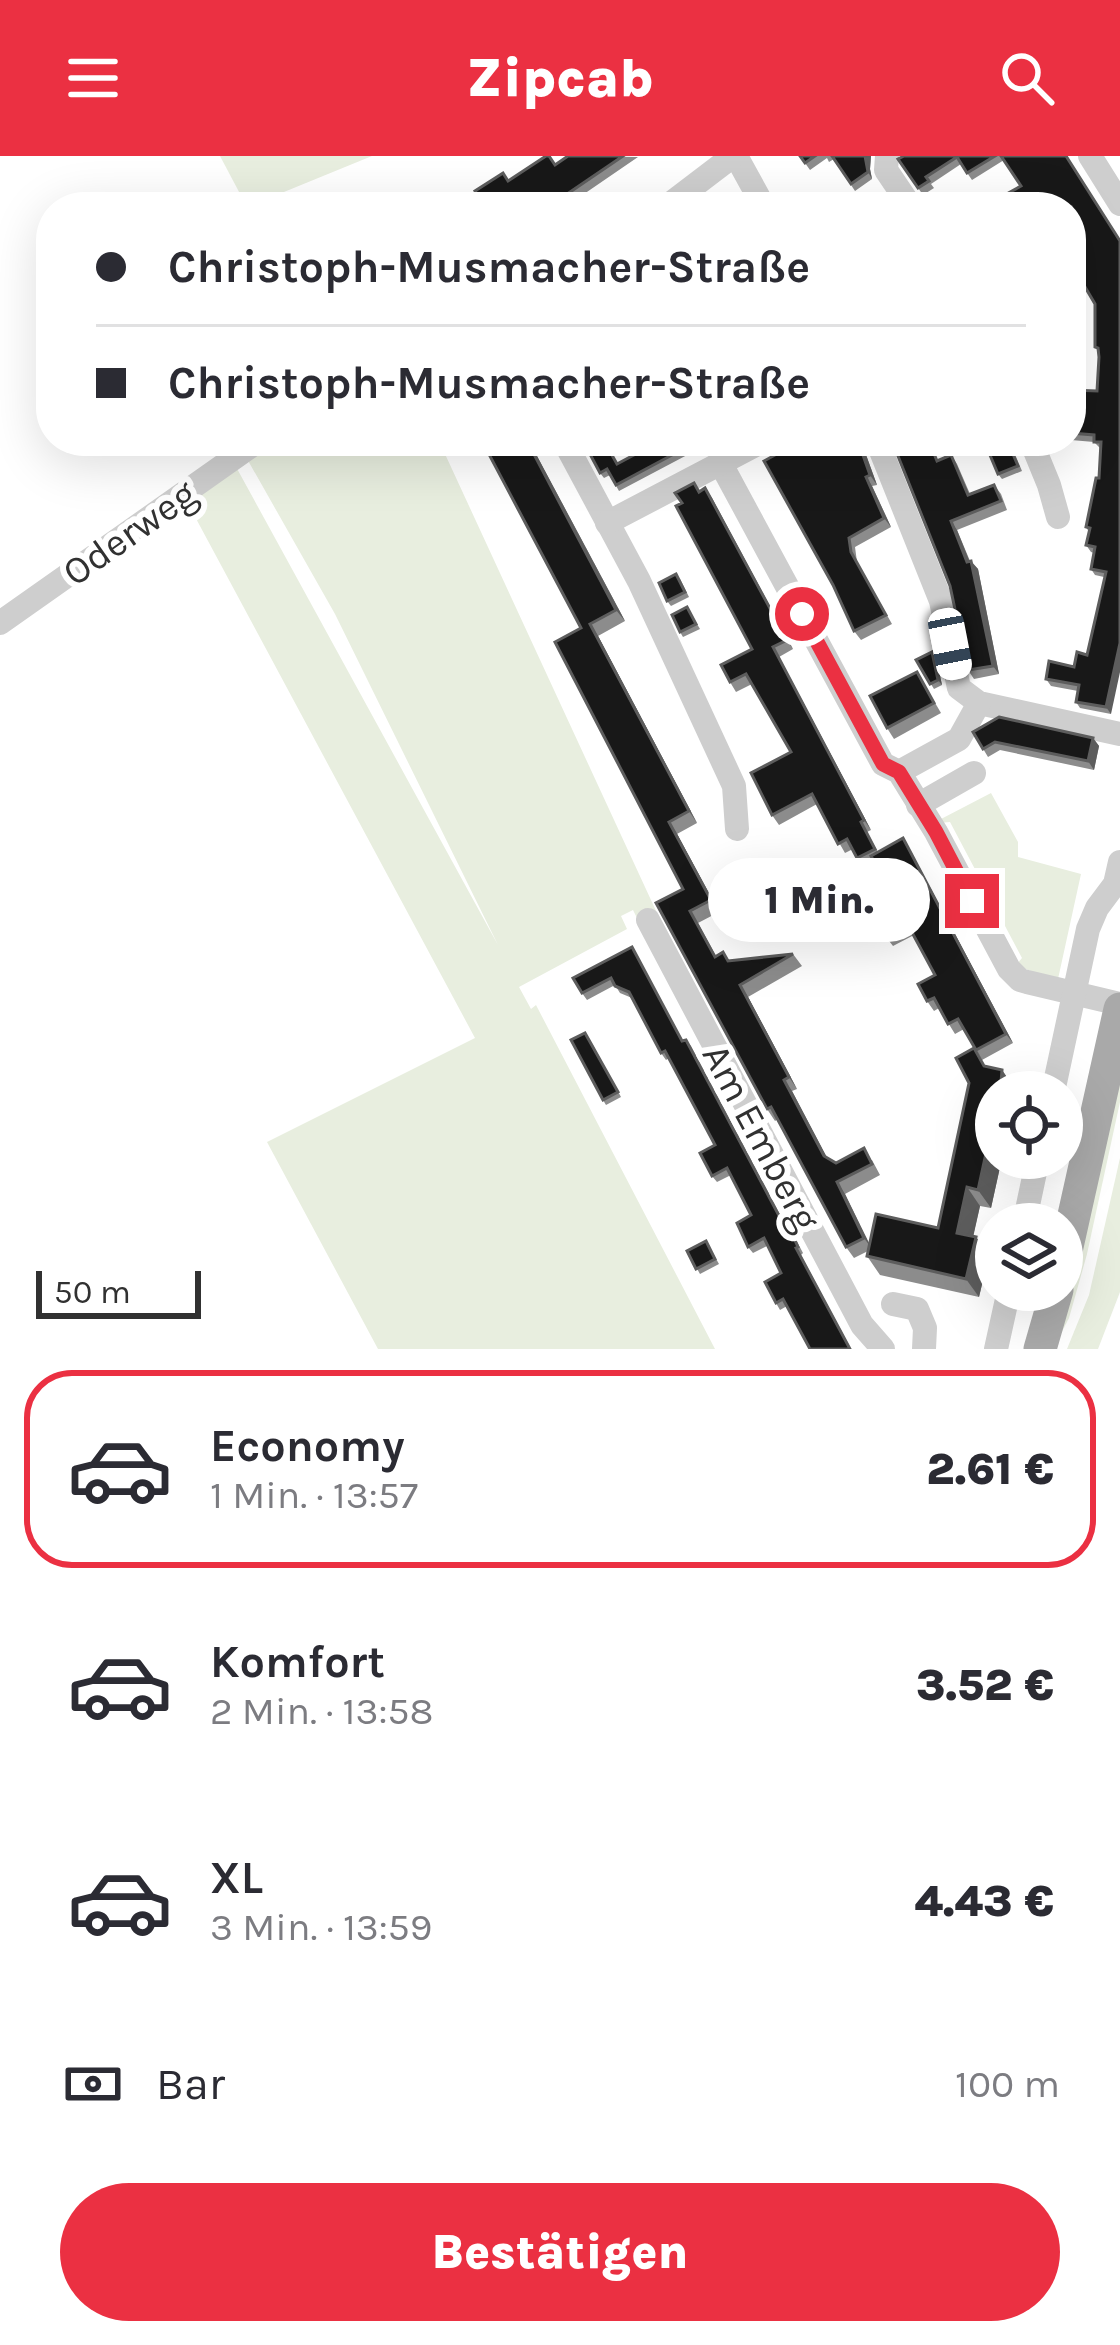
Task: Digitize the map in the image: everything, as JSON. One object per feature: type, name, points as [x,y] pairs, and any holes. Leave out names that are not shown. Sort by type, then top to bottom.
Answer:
[{"type":"main road","points":[[1077,1203],[1120,1006]]},
{"type":"main road","points":[[1040,1349],[1051,1311]]},
{"type":"street","points":[[686,192],[734,156],[755,192]]},
{"type":"street","points":[[887,156],[886,170],[901,192]]},
{"type":"street","points":[[1090,156],[1120,204]]},
{"type":"street","name":"Oderweg","points":[[0,622],[237,456]]},
{"type":"street","points":[[572,456],[655,615],[734,786],[737,829]]},
{"type":"street","points":[[607,523],[714,456]]},
{"type":"street","points":[[722,456],[883,764],[899,772],[936,832],[1009,969],[1028,982],[1120,1006]]},
{"type":"street","points":[[884,456],[941,601],[958,688],[979,703],[1120,734]]},
{"type":"street","points":[[1037,456],[1058,518]]},
{"type":"street","points":[[899,772],[959,739],[979,703]]},
{"type":"street","points":[[917,805],[974,773]]},
{"type":"street","points":[[1058,1071],[1088,928],[1115,884],[1120,862]]},
{"type":"street","name":"Am Emberg","points":[[648,920],[862,1325],[884,1349]]},
{"type":"street","points":[[892,1304],[917,1310],[925,1328],[924,1349]]},
{"type":"street","points":[[996,1349],[1004,1311]]},
{"type":"green space","points":[[220,156],[372,156],[284,192],[239,192]]},
{"type":"green space","points":[[446,456],[657,913],[639,922],[633,910],[621,916],[627,929],[519,987],[531,1009],[536,1005],[715,1349],[378,1349],[267,1142],[475,1038],[186,500],[235,465],[498,945],[335,614],[246,457]]},
{"type":"green space","points":[[991,793],[1018,842],[1018,857],[1081,874],[1058,979],[1016,965],[1022,958],[950,822],[939,823]]},
{"type":"green space","points":[[1120,1064],[1120,1102],[1083,1268],[1083,1221]]},
{"type":"green space","points":[[1120,1158],[1120,1292],[1098,1349],[1067,1349],[1089,1295]]},
{"type":"green space","points":[[1062,1311],[1071,1311],[1069,1318],[1053,1349]]},
{"type":"building","points":[[546,156],[555,165],[568,156],[623,156],[570,192],[475,191],[503,173],[508,181]]},
{"type":"building","points":[[832,156],[865,156],[868,172],[851,184]]},
{"type":"building","points":[[904,156],[995,156],[967,173],[957,157],[926,177],[929,181],[918,188],[898,159]]},
{"type":"building","points":[[1001,156],[1066,156],[1120,241],[1120,643],[1106,707],[1076,702],[1079,685],[1046,679],[1049,661],[1074,667],[1077,652],[1087,655],[1106,572],[1091,569],[1095,547],[1086,545],[1101,442],[1086,434],[1086,391],[1097,391],[1099,357],[1095,304],[1086,289],[1086,192],[1010,192],[1021,186]]},
{"type":"building","points":[[490,456],[535,456],[616,610],[590,624],[689,811],[669,822],[711,900],[690,911],[715,957],[723,952],[728,961],[793,954],[740,985],[824,1156],[836,1163],[864,1148],[872,1164],[837,1182],[864,1238],[846,1247],[656,903],[683,889],[555,642],[581,628]]},
{"type":"building","points":[[591,456],[612,456],[617,464],[632,456],[670,456],[616,485],[607,469],[600,473]]},
{"type":"building","points":[[773,456],[863,456],[870,475],[866,477],[884,518],[849,538],[851,552],[886,615],[854,631],[764,461]]},
{"type":"building","points":[[898,456],[935,456],[937,461],[951,456],[968,495],[994,485],[1001,501],[951,521],[967,562],[971,561],[993,666],[968,670],[950,586]]},
{"type":"building","points":[[990,456],[1014,456],[1018,466],[998,474]]},
{"type":"building","points":[[694,483],[699,492],[705,488],[787,640],[773,647],[875,849],[857,858],[847,839],[838,844],[812,794],[772,815],[751,773],[791,752],[746,674],[730,682],[721,665],[752,649],[676,506],[682,503],[675,493]]},
{"type":"building","points":[[676,574],[685,592],[667,601],[659,583]]},
{"type":"building","points":[[687,607],[696,624],[680,632],[672,615]]},
{"type":"building","points":[[932,652],[938,680],[930,684],[916,660]]},
{"type":"building","points":[[917,672],[934,703],[887,728],[870,696]]},
{"type":"building","points":[[999,717],[1093,738],[1088,761],[995,742],[983,749],[973,732]]},
{"type":"building","points":[[903,838],[1006,1034],[976,1050],[958,1019],[948,1024],[934,998],[927,1001],[918,984],[935,975],[908,925],[886,937],[874,914],[896,902],[871,856]]},
{"type":"building","points":[[773,864],[782,881],[761,892],[753,875]]},
{"type":"building","points":[[632,947],[785,1227],[788,1225],[850,1349],[810,1349],[783,1299],[776,1303],[765,1282],[781,1273],[764,1238],[748,1247],[737,1223],[751,1215],[727,1168],[712,1176],[700,1153],[715,1145],[629,992],[615,986],[611,978],[582,993],[573,978]]},
{"type":"building","points":[[585,1033],[618,1092],[603,1100],[571,1040]]},
{"type":"building","points":[[974,1048],[984,1066],[1002,1070],[975,1071],[975,1179],[980,1179],[978,1190],[967,1187],[957,1233],[975,1237],[966,1279],[867,1256],[876,1214],[938,1228],[969,1083],[956,1058]]},
{"type":"building","points":[[706,1241],[715,1259],[696,1269],[687,1251]]},
{"type":"route","points":[[802,614],[883,764],[899,772],[972,901]]}]
